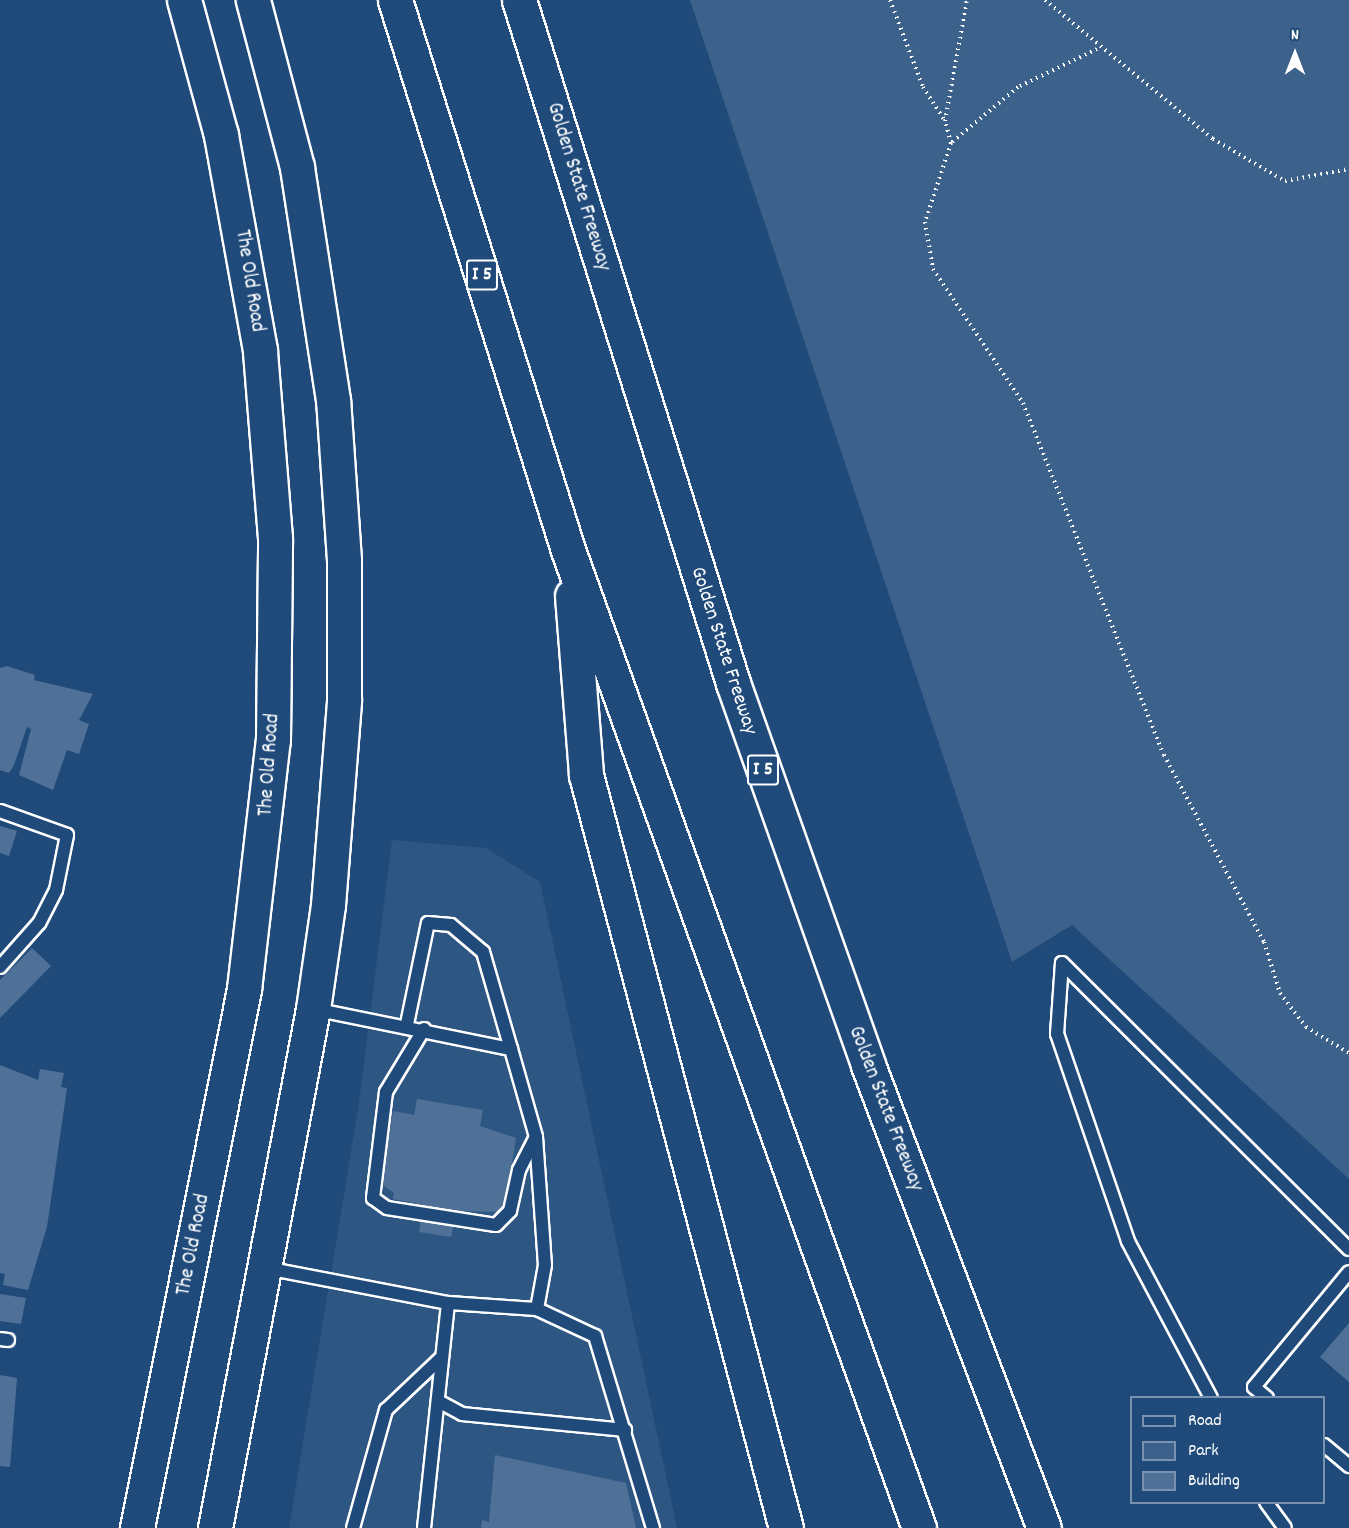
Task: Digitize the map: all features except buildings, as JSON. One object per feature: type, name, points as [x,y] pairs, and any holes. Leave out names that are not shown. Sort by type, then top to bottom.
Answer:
[{"type":"main road","name":"The Old Road","points":[[137,1528],[244,989],[259,899],[274,717],[275,538],[260,350],[221,135],[184,0]]},
{"type":"main road","points":[[215,1528],[266,1268],[313,1009],[334,839],[344,700],[344,560],[333,400],[318,282],[297,167],[253,0]]},
{"type":"main road","name":"I 5","points":[[395,0],[568,550],[919,1528]]},
{"type":"main road","name":"Golden State Freeway","points":[[519,0],[736,694],[868,1065],[1044,1528]]},
{"type":"main road","points":[[568,550],[586,775],[786,1528]]},
{"type":"lane","points":[[0,811],[67,835],[52,898],[39,923],[0,967]]},
{"type":"lane","points":[[407,1024],[428,923],[451,925],[483,952],[536,1137],[545,1265],[537,1310]]},
{"type":"lane","points":[[1210,1396],[1128,1241],[1057,1034],[1062,963],[1349,1249]]},
{"type":"lane","points":[[313,1009],[407,1024],[511,1049]]},
{"type":"lane","points":[[424,1029],[386,1092],[373,1198],[387,1208],[496,1225],[510,1211],[519,1170],[536,1137]]},
{"type":"lane","points":[[266,1268],[448,1303],[537,1310],[595,1336],[653,1528]]},
{"type":"lane","points":[[1265,1396],[1254,1387],[1349,1272]]},
{"type":"lane","points":[[424,1528],[448,1303]]},
{"type":"lane","points":[[353,1528],[386,1410],[442,1357]]},
{"type":"lane","points":[[438,1401],[462,1414],[625,1430]]},
{"type":"lane","points":[[1325,1446],[1349,1466]]},
{"type":"lane","points":[[1267,1504],[1285,1528]]},
{"type":"path","points":[[890,0],[923,87],[945,121],[951,143]]},
{"type":"path","points":[[945,121],[967,0]]},
{"type":"path","points":[[1045,0],[1097,49],[1214,139],[1285,181],[1349,169]]},
{"type":"path","points":[[1097,49],[1018,87],[951,143],[925,222],[933,269],[1023,403],[1164,755],[1264,942],[1280,993],[1306,1028],[1349,1053]]},
{"type":"shaded area","points":[[392,840],[486,848],[540,882],[677,1528],[289,1528],[359,1103]]},
{"type":"green space","points":[[690,0],[1349,0],[1349,1179],[1072,925],[1012,962]]}]
